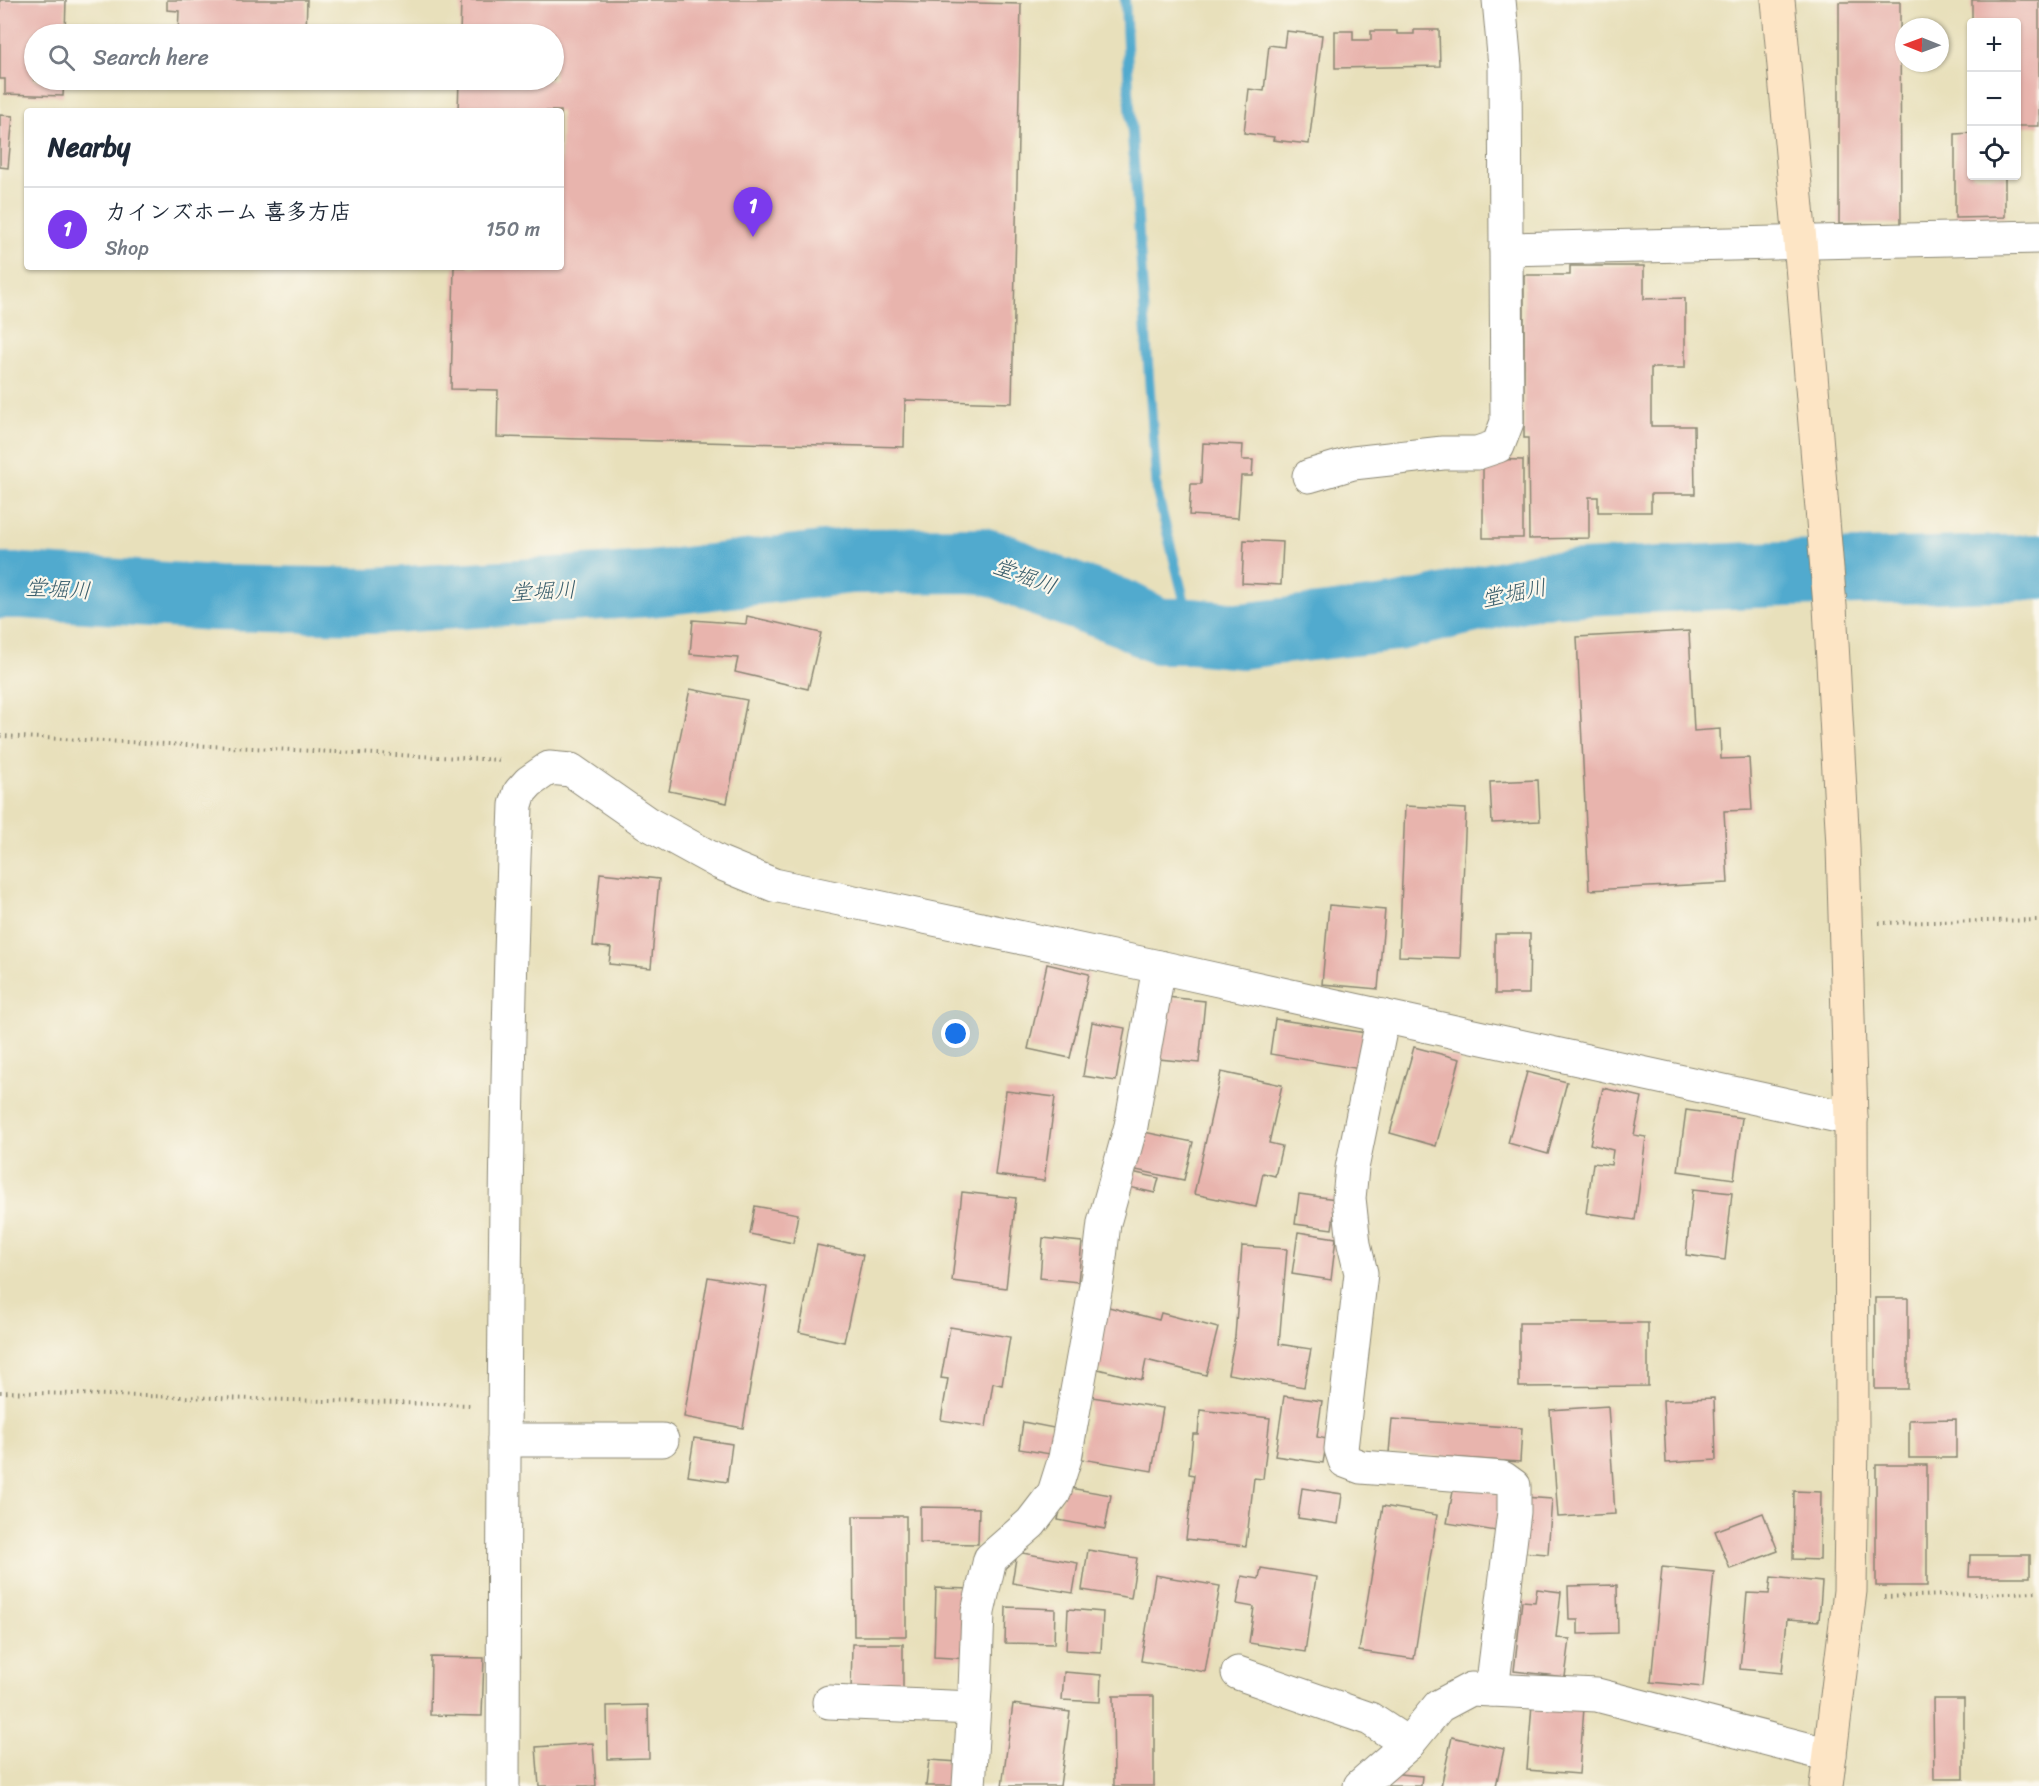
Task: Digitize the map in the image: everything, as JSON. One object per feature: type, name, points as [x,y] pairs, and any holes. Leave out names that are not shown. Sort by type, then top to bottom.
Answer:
[{"type":"street","points":[[1309,476],[1353,463],[1443,453],[1477,453],[1498,446],[1507,422],[1505,66],[1499,0]]},
{"type":"street","points":[[1360,1786],[1408,1744],[1439,1706],[1471,1689],[1597,1695],[1828,1770],[1849,1598],[1852,1431],[1851,1119],[1845,924],[1830,606],[1778,0]]},
{"type":"street","points":[[1506,249],[2039,237]]},
{"type":"street","points":[[503,1786],[505,1251],[510,955],[515,817],[520,792],[529,782],[549,768],[571,770],[647,823],[720,863],[774,885],[1851,1119]]},
{"type":"street","points":[[969,1786],[978,1612],[990,1559],[1031,1523],[1054,1493],[1065,1458],[1098,1274],[1104,1223],[1131,1126],[1159,967]]},
{"type":"street","points":[[1383,1016],[1349,1198],[1354,1244],[1361,1273],[1341,1449],[1345,1461],[1361,1467],[1503,1478],[1514,1486],[1514,1512],[1492,1690]]},
{"type":"street","points":[[504,1440],[662,1440]]},
{"type":"street","points":[[1238,1673],[1370,1719],[1408,1744]]},
{"type":"street","points":[[829,1702],[974,1708]]},
{"type":"path","points":[[0,736],[501,759],[529,782]]},
{"type":"path","points":[[1845,924],[2039,920]]},
{"type":"path","points":[[0,1392],[504,1406]]},
{"type":"path","points":[[1849,1598],[2039,1592]]},
{"type":"building","points":[[0,0],[66,0],[65,24],[24,24],[24,90],[63,90],[63,96],[5,94],[5,79],[0,79]]},
{"type":"building","points":[[167,0],[307,0],[306,24],[178,24],[179,11],[167,10]]},
{"type":"building","points":[[461,0],[841,0],[1021,4],[1012,403],[905,400],[904,447],[497,437],[498,390],[451,389],[454,270],[564,270],[564,108],[458,108],[459,90],[564,90],[564,24],[460,24]]},
{"type":"building","points":[[1972,0],[2039,0],[2039,126],[2021,126],[2021,18],[1972,18]]},
{"type":"building","points":[[1839,2],[1900,2],[1900,18],[1895,18],[1895,72],[1900,72],[1901,224],[1839,224]]},
{"type":"building","points":[[1414,30],[1439,30],[1440,66],[1335,68],[1335,31],[1353,31],[1353,40],[1371,40],[1371,31],[1397,31],[1397,34],[1414,34]]},
{"type":"building","points":[[1286,31],[1322,35],[1309,144],[1273,140],[1274,137],[1244,133],[1249,89],[1264,91],[1269,45],[1284,47]]},
{"type":"building","points":[[0,115],[13,116],[8,168],[0,167]]},
{"type":"building","points":[[1967,133],[1967,180],[2005,180],[2005,217],[1955,218],[1955,134]]},
{"type":"building","points":[[1570,266],[1644,266],[1644,299],[1685,298],[1685,368],[1651,368],[1651,426],[1694,426],[1695,494],[1651,494],[1651,512],[1598,512],[1598,497],[1589,497],[1589,538],[1529,539],[1528,438],[1524,438],[1524,275],[1570,275]]},
{"type":"building","points":[[1203,443],[1243,445],[1242,460],[1253,460],[1252,476],[1241,476],[1238,518],[1189,515],[1191,484],[1201,484]]},
{"type":"building","points":[[1483,459],[1523,460],[1523,538],[1483,538]]},
{"type":"building","points":[[1244,540],[1283,542],[1281,585],[1242,583]]},
{"type":"building","points":[[747,616],[821,633],[808,689],[735,672],[738,658],[690,654],[693,620],[746,624]]},
{"type":"building","points":[[1689,631],[1694,731],[1720,729],[1721,759],[1749,758],[1752,810],[1724,811],[1728,883],[1589,890],[1577,637]]},
{"type":"building","points":[[690,689],[747,700],[727,803],[669,791]]},
{"type":"building","points":[[1538,780],[1540,821],[1492,823],[1490,782]]},
{"type":"building","points":[[1405,806],[1466,809],[1460,958],[1399,956]]},
{"type":"building","points":[[600,873],[659,879],[651,968],[609,964],[611,948],[593,946]]},
{"type":"building","points":[[1329,905],[1385,910],[1378,989],[1322,984]]},
{"type":"building","points":[[1495,934],[1530,934],[1529,994],[1495,994]]},
{"type":"building","points":[[1047,964],[1089,974],[1070,1058],[1028,1049]]},
{"type":"building","points":[[1166,997],[1205,1001],[1199,1063],[1159,1059]]},
{"type":"building","points":[[1275,1019],[1366,1033],[1360,1069],[1270,1054]]},
{"type":"building","points":[[1092,1022],[1125,1028],[1116,1081],[1083,1076]]},
{"type":"building","points":[[1414,1047],[1460,1059],[1436,1146],[1390,1133]]},
{"type":"building","points":[[1221,1072],[1282,1085],[1269,1143],[1282,1146],[1275,1176],[1263,1173],[1256,1207],[1194,1194]]},
{"type":"building","points":[[1527,1072],[1567,1082],[1548,1154],[1508,1143]]},
{"type":"building","points":[[1603,1088],[1642,1097],[1634,1135],[1646,1137],[1635,1220],[1586,1213],[1593,1163],[1611,1165],[1613,1150],[1590,1144]]},
{"type":"building","points":[[1006,1091],[1055,1097],[1044,1181],[995,1175]]},
{"type":"building","points":[[1686,1110],[1742,1118],[1734,1179],[1678,1171]]},
{"type":"building","points":[[1139,1131],[1193,1142],[1184,1180],[1131,1169]]},
{"type":"building","points":[[1132,1172],[1159,1178],[1155,1193],[1129,1187]]},
{"type":"building","points":[[1693,1189],[1732,1193],[1725,1260],[1686,1255]]},
{"type":"building","points":[[962,1192],[1016,1198],[1006,1288],[952,1281]]},
{"type":"building","points":[[1299,1194],[1336,1199],[1332,1229],[1295,1224]]},
{"type":"building","points":[[755,1206],[798,1214],[793,1243],[750,1234]]},
{"type":"building","points":[[1298,1232],[1336,1238],[1331,1280],[1292,1274]]},
{"type":"building","points":[[1043,1238],[1082,1242],[1078,1282],[1040,1278]]},
{"type":"building","points":[[817,1245],[863,1255],[844,1342],[799,1332]]},
{"type":"building","points":[[1242,1246],[1287,1249],[1279,1344],[1311,1349],[1304,1387],[1228,1374],[1235,1336]]},
{"type":"building","points":[[708,1277],[767,1287],[743,1428],[684,1417]]},
{"type":"building","points":[[1875,1298],[1908,1298],[1908,1389],[1875,1389]]},
{"type":"building","points":[[1105,1306],[1159,1320],[1161,1313],[1218,1328],[1206,1375],[1146,1360],[1142,1380],[1090,1367]]},
{"type":"building","points":[[1519,1323],[1648,1323],[1648,1386],[1519,1387]]},
{"type":"building","points":[[950,1327],[1010,1337],[1002,1385],[993,1383],[986,1427],[941,1420],[948,1379],[941,1378]]},
{"type":"building","points":[[1284,1396],[1322,1401],[1317,1437],[1327,1439],[1323,1463],[1275,1456]]},
{"type":"building","points":[[1092,1397],[1163,1408],[1152,1471],[1082,1459]]},
{"type":"building","points":[[1714,1398],[1716,1460],[1666,1463],[1663,1400]]},
{"type":"building","points":[[1608,1406],[1615,1514],[1558,1517],[1550,1410]]},
{"type":"building","points":[[1200,1410],[1270,1418],[1263,1479],[1254,1478],[1246,1546],[1186,1539],[1194,1475],[1189,1474],[1193,1434],[1198,1434]]},
{"type":"building","points":[[1392,1419],[1522,1428],[1520,1462],[1389,1453]]},
{"type":"building","points":[[1956,1419],[1956,1458],[1909,1458],[1909,1420]]},
{"type":"building","points":[[1023,1422],[1054,1428],[1050,1454],[1019,1449]]},
{"type":"building","points":[[694,1438],[732,1444],[727,1482],[688,1476]]},
{"type":"building","points":[[1876,1465],[1927,1465],[1927,1586],[1876,1586]]},
{"type":"building","points":[[1454,1486],[1502,1494],[1496,1531],[1447,1523]]},
{"type":"building","points":[[1064,1487],[1111,1495],[1105,1529],[1058,1520]]},
{"type":"building","points":[[1302,1488],[1342,1494],[1338,1524],[1298,1518]]},
{"type":"building","points":[[1794,1491],[1821,1492],[1820,1560],[1793,1559]]},
{"type":"building","points":[[1523,1497],[1552,1499],[1548,1554],[1520,1552]]},
{"type":"building","points":[[1383,1506],[1437,1515],[1414,1659],[1359,1651]]},
{"type":"building","points":[[920,1507],[979,1508],[978,1544],[920,1543]]},
{"type":"building","points":[[1763,1513],[1778,1551],[1730,1569],[1715,1531]]},
{"type":"building","points":[[853,1516],[906,1516],[906,1636],[854,1636]]},
{"type":"building","points":[[1088,1550],[1137,1558],[1131,1598],[1082,1590]]},
{"type":"building","points":[[1017,1552],[1078,1563],[1073,1593],[1012,1583]]},
{"type":"building","points":[[1970,1555],[2030,1555],[2030,1577],[1969,1577]]},
{"type":"building","points":[[1662,1567],[1714,1572],[1703,1687],[1651,1682]]},
{"type":"building","points":[[1261,1568],[1316,1577],[1305,1652],[1249,1643],[1254,1607],[1237,1604],[1242,1576],[1259,1579]]},
{"type":"building","points":[[1155,1575],[1220,1586],[1205,1672],[1141,1661]]},
{"type":"building","points":[[1771,1577],[1822,1582],[1819,1621],[1787,1619],[1782,1673],[1740,1669],[1747,1593],[1769,1594]]},
{"type":"building","points":[[1617,1585],[1618,1633],[1578,1634],[1578,1620],[1569,1620],[1568,1586]]},
{"type":"building","points":[[936,1588],[972,1589],[970,1659],[934,1657]]},
{"type":"building","points":[[1537,1589],[1561,1592],[1556,1638],[1570,1639],[1565,1677],[1514,1671],[1522,1601],[1535,1602]]},
{"type":"building","points":[[1006,1607],[1055,1609],[1054,1644],[1005,1643]]},
{"type":"building","points":[[1068,1609],[1103,1612],[1101,1652],[1066,1650]]},
{"type":"building","points":[[852,1644],[903,1644],[903,1693],[851,1692]]},
{"type":"building","points":[[431,1657],[484,1658],[482,1716],[430,1715]]},
{"type":"building","points":[[1064,1672],[1101,1675],[1100,1702],[1062,1700]]},
{"type":"building","points":[[1113,1696],[1154,1696],[1154,1786],[1114,1786]]},
{"type":"building","points":[[1933,1699],[1964,1699],[1964,1779],[1934,1779]]},
{"type":"building","points":[[1013,1704],[1070,1712],[1060,1786],[1002,1786]]},
{"type":"building","points":[[1532,1704],[1584,1708],[1579,1774],[1527,1770]]},
{"type":"building","points":[[648,1705],[649,1758],[608,1759],[607,1706]]},
{"type":"building","points":[[1452,1737],[1504,1749],[1496,1786],[1441,1786]]},
{"type":"building","points":[[593,1743],[596,1786],[539,1786],[536,1747]]},
{"type":"building","points":[[929,1760],[959,1762],[958,1786],[926,1786]]},
{"type":"building","points":[[1388,1773],[1422,1776],[1421,1786],[1386,1786]]},
{"type":"waterway","points":[[1125,0],[1129,91],[1157,492],[1192,631]]},
{"type":"waterway","name":"堂堀川","points":[[0,586],[215,598],[374,601],[650,584],[850,561],[981,560],[1123,613],[1158,631],[1192,631],[1241,636],[1396,618],[1539,585],[1754,575],[2039,567]]},
{"type":"place","name":"カインズホーム 喜多方店","points":[[753,237]]}]
